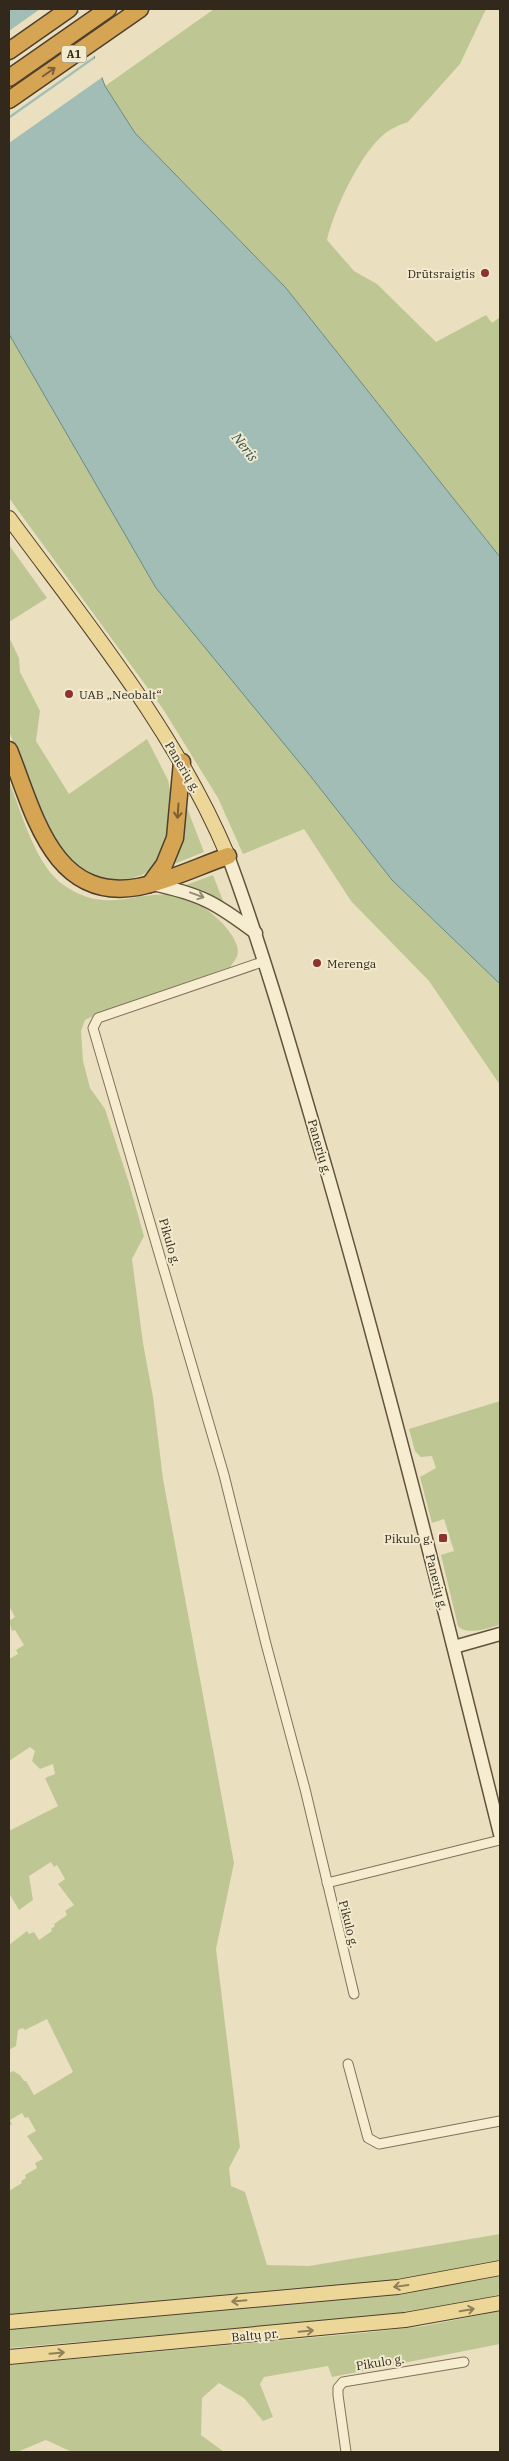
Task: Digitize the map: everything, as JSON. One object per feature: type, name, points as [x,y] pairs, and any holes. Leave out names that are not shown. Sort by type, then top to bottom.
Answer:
[{"type":"highway","points":[[9,51],[69,9]]},
{"type":"highway","name":"A1","points":[[9,78],[108,9]]},
{"type":"highway","name":"A1","points":[[9,100],[140,9]]},
{"type":"highway","points":[[9,750],[46,842],[64,867],[80,878],[102,886],[120,888],[150,884],[228,856]]},
{"type":"highway","points":[[150,884],[164,865],[175,838],[182,762]]},
{"type":"main road","name":"Panerių g.","points":[[9,518],[98,640],[182,762],[212,817],[228,856],[265,961],[359,1283],[397,1422],[500,1834]]},
{"type":"main road","points":[[150,884],[184,890],[204,898],[224,909],[256,933]]},
{"type":"main road","points":[[454,1648],[500,1634]]},
{"type":"main road","points":[[9,2322],[398,2286],[500,2268]]},
{"type":"main road","name":"Baltų pr.","points":[[9,2357],[405,2320],[500,2303]]},
{"type":"street","name":"Pikulo g.","points":[[265,961],[98,1018],[93,1028],[224,1474],[266,1644],[305,1788],[354,1994]]},
{"type":"street","points":[[327,1884],[500,1840]]},
{"type":"street","points":[[348,2064],[368,2138],[373,2142],[379,2144],[500,2121]]},
{"type":"street","name":"Pikulo g.","points":[[346,2452],[338,2395],[338,2388],[343,2382],[464,2362]]},
{"type":"green space","points":[[214,9],[486,9],[460,64],[408,122],[384,134],[364,157],[341,200],[327,240],[354,271],[377,284],[436,342],[486,315],[492,323],[500,317],[500,557],[286,288],[135,133],[105,86]]},
{"type":"green space","points":[[9,334],[78,452],[308,773],[392,880],[500,984],[500,1085],[429,981],[351,901],[304,829],[243,854],[218,798],[163,709],[9,498]]},
{"type":"green space","points":[[9,545],[47,598],[9,622]]},
{"type":"green space","points":[[9,637],[19,658],[20,672],[40,711],[36,741],[69,794],[147,739],[168,780],[173,804],[172,832],[156,866],[142,875],[129,879],[110,880],[88,875],[70,864],[51,839],[9,731]]},
{"type":"green space","points":[[9,781],[31,838],[45,866],[65,886],[81,895],[96,899],[110,900],[150,895],[187,898],[205,908],[222,923],[234,939],[238,949],[230,967],[102,1012],[85,1020],[81,1031],[83,1061],[90,1088],[105,1109],[144,1236],[132,1259],[143,1343],[153,1397],[163,1479],[234,1863],[216,1949],[240,2147],[229,2168],[231,2186],[245,2192],[267,2265],[309,2266],[500,2234],[500,2260],[406,2278],[356,2285],[9,2314],[9,2191],[22,2183],[21,2181],[26,2178],[25,2175],[37,2168],[35,2163],[43,2159],[27,2136],[36,2131],[28,2117],[25,2118],[22,2113],[10,2120],[12,2125],[9,2125],[9,2073],[13,2071],[20,2075],[34,2095],[73,2072],[47,2019],[25,2030],[23,2028],[18,2030],[16,2046],[9,2050],[9,1945],[27,1931],[29,1934],[34,1932],[39,1940],[52,1931],[51,1929],[55,1926],[54,1924],[67,1915],[65,1911],[74,1905],[58,1884],[65,1879],[57,1865],[54,1867],[51,1862],[29,1876],[33,1900],[19,1910],[9,1893],[9,1831],[58,1806],[45,1778],[55,1774],[53,1764],[40,1769],[32,1761],[35,1751],[30,1747],[9,1761],[9,1659],[18,1654],[16,1650],[24,1645],[15,1630],[12,1631],[9,1621],[15,1617],[9,1606]]},
{"type":"green space","points":[[184,806],[187,808],[204,852],[169,866]]},
{"type":"green space","points":[[213,875],[225,906],[183,886]]},
{"type":"green space","points":[[500,1401],[500,1625],[472,1631],[458,1626],[441,1555],[454,1551],[444,1519],[432,1523],[420,1477],[436,1468],[432,1456],[421,1457],[415,1451],[409,1429]]},
{"type":"green space","points":[[500,2275],[500,2294],[498,2295],[393,2315],[9,2348],[9,2329],[392,2295]]},
{"type":"green space","points":[[500,2311],[500,2344],[332,2377],[328,2366],[264,2377],[260,2384],[273,2417],[263,2421],[244,2398],[219,2383],[202,2398],[201,2435],[224,2452],[72,2452],[46,2440],[17,2452],[9,2452],[9,2365],[362,2333],[424,2326]]},
{"type":"water","name":"Neris","points":[[9,9],[77,9],[105,86],[135,133],[286,288],[500,557],[500,984],[392,880],[308,773],[156,588],[9,334]]},
{"type":"pier","points":[[40,9],[80,10],[9,59],[9,31]]},
{"type":"pier","points":[[81,11],[96,55],[9,116],[9,62]]},
{"type":"pier","points":[[97,57],[104,76],[9,143],[9,119]]},
{"type":"place","name":"Drūtsraigtis","points":[[485,273]]},
{"type":"place","name":"UAB „Neobalt“","points":[[69,694]]},
{"type":"place","name":"Merenga","points":[[317,963]]},
{"type":"place","name":"Pikulo g.","points":[[443,1538]]}]
